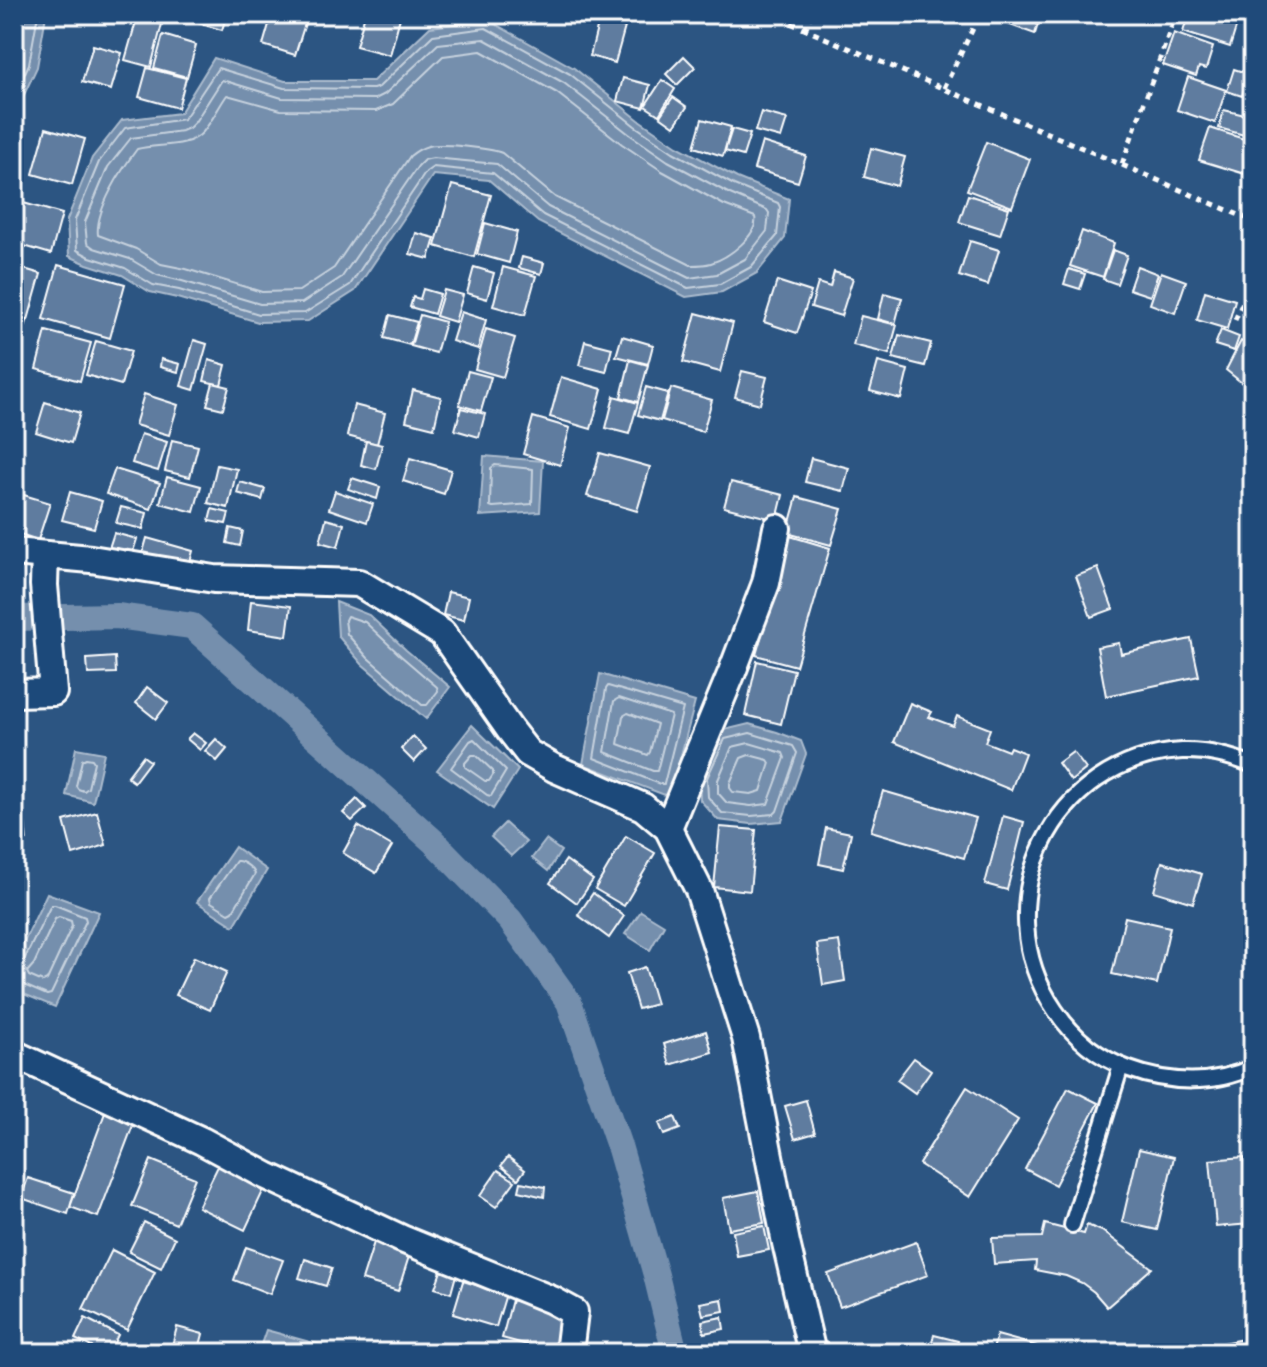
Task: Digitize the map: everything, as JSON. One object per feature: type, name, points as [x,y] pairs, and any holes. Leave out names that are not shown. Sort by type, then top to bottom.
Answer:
[{"type":"street","points":[[668,828],[766,583],[777,528]]},
{"type":"street","points":[[14,552],[91,559],[214,579],[359,583],[442,633],[528,753],[554,768],[643,807],[668,828],[699,890],[746,1038],[786,1243],[812,1353]]},
{"type":"street","points":[[14,693],[53,692],[44,585],[45,555]]},
{"type":"street","points":[[14,1054],[402,1239],[552,1300],[574,1312],[569,1353]]},
{"type":"lane","points":[[1253,765],[1208,752],[1182,751],[1132,762],[1109,773],[1078,796],[1052,825],[1031,872],[1025,923],[1035,974],[1053,1008],[1078,1038],[1098,1054],[1145,1075],[1170,1080],[1221,1078],[1253,1067]]},
{"type":"lane","points":[[1072,1225],[1121,1066]]},
{"type":"path","points":[[769,14],[1253,221]]},
{"type":"path","points":[[805,30],[811,14]]},
{"type":"path","points":[[944,88],[980,14]]},
{"type":"path","points":[[1122,164],[1176,14]]},
{"type":"path","points":[[1235,320],[1253,279]]},
{"type":"water","points":[[14,14],[46,15],[37,67],[14,116]]},
{"type":"water","points":[[488,20],[574,68],[677,146],[737,178],[789,199],[785,238],[757,273],[722,292],[686,297],[538,222],[489,180],[433,175],[355,291],[308,321],[258,322],[150,292],[122,275],[69,256],[67,220],[92,158],[122,120],[180,113],[214,58],[285,81],[373,81],[430,27]]},
{"type":"water","points":[[484,456],[543,461],[540,512],[480,516]]},
{"type":"water","points":[[336,602],[369,615],[450,687],[426,719],[362,664],[338,636]]},
{"type":"water","points":[[600,674],[695,702],[670,797],[583,764]]},
{"type":"water","points":[[14,720],[27,840],[14,841]]},
{"type":"water","points":[[749,724],[801,741],[806,754],[782,821],[751,824],[718,820],[700,800],[699,777],[720,731]]},
{"type":"water","points":[[472,725],[518,770],[493,809],[437,770]]},
{"type":"water","points":[[76,748],[104,753],[93,802],[66,795]]},
{"type":"water","points":[[505,823],[526,842],[511,856],[491,837]]},
{"type":"water","points":[[546,840],[561,851],[548,871],[532,858]]},
{"type":"water","points":[[235,847],[267,870],[234,926],[197,902]]},
{"type":"water","points":[[47,893],[99,912],[55,1007],[14,990],[14,963]]},
{"type":"water","points":[[641,911],[664,925],[650,950],[625,934]]},
{"type":"water","points":[[266,1330],[328,1347],[326,1353],[258,1353]]},
{"type":"building","points":[[193,14],[227,14],[222,30],[191,21]]},
{"type":"building","points":[[272,14],[308,14],[295,55],[263,45]]},
{"type":"building","points":[[365,14],[401,14],[390,55],[356,46]]},
{"type":"building","points":[[601,14],[636,14],[634,24],[627,22],[626,26],[600,19]]},
{"type":"building","points":[[1001,14],[1041,14],[1035,34],[999,21]]},
{"type":"building","points":[[1184,14],[1224,14],[1239,18],[1230,47],[1183,32],[1188,16]]},
{"type":"building","points":[[137,18],[162,24],[151,67],[125,60]]},
{"type":"building","points":[[599,20],[625,27],[615,63],[590,56]]},
{"type":"building","points":[[1174,33],[1213,47],[1206,69],[1199,67],[1196,76],[1163,65]]},
{"type":"building","points":[[163,35],[196,45],[187,77],[154,68]]},
{"type":"building","points":[[93,45],[122,53],[111,90],[82,82]]},
{"type":"building","points":[[684,56],[695,67],[677,85],[666,74]]},
{"type":"building","points":[[147,68],[186,78],[178,108],[139,97]]},
{"type":"building","points":[[1234,69],[1249,74],[1242,96],[1227,91]]},
{"type":"building","points":[[1188,77],[1226,90],[1215,123],[1177,110]]},
{"type":"building","points":[[623,78],[650,85],[644,108],[617,101]]},
{"type":"building","points":[[662,80],[675,89],[659,115],[645,106]]},
{"type":"building","points":[[673,97],[687,107],[674,126],[660,116]]},
{"type":"building","points":[[1253,109],[1253,141],[1243,137]]},
{"type":"building","points":[[1224,110],[1249,116],[1244,135],[1219,128]]},
{"type":"building","points":[[761,112],[787,119],[781,138],[755,131]]},
{"type":"building","points":[[702,119],[731,127],[723,156],[694,147]]},
{"type":"building","points":[[46,128],[85,139],[72,185],[33,174]]},
{"type":"building","points":[[1210,128],[1253,142],[1253,159],[1248,175],[1199,160]]},
{"type":"building","points":[[732,129],[750,134],[743,156],[725,151]]},
{"type":"building","points":[[762,142],[806,156],[798,182],[754,169]]},
{"type":"building","points":[[986,142],[1030,159],[1012,207],[967,190]]},
{"type":"building","points":[[871,148],[905,157],[897,186],[864,177]]},
{"type":"building","points":[[452,185],[491,195],[474,257],[435,246]]},
{"type":"building","points":[[968,195],[1009,208],[1000,235],[959,222]]},
{"type":"building","points":[[20,202],[62,214],[51,254],[14,243],[14,225]]},
{"type":"building","points":[[485,223],[517,232],[509,263],[477,254]]},
{"type":"building","points":[[1082,231],[1114,243],[1103,277],[1070,266]]},
{"type":"building","points":[[416,233],[435,238],[429,259],[410,254]]},
{"type":"building","points":[[970,241],[999,250],[988,285],[959,276]]},
{"type":"building","points":[[1113,250],[1127,255],[1117,284],[1103,279]]},
{"type":"building","points":[[522,257],[544,263],[541,274],[519,268]]},
{"type":"building","points":[[58,265],[125,284],[110,338],[43,319]]},
{"type":"building","points":[[14,266],[41,274],[28,320],[14,316]]},
{"type":"building","points":[[1137,266],[1158,274],[1150,296],[1129,289]]},
{"type":"building","points":[[474,267],[494,273],[487,299],[467,293]]},
{"type":"building","points":[[503,267],[536,276],[525,315],[493,306]]},
{"type":"building","points":[[1069,269],[1085,274],[1080,289],[1064,284]]},
{"type":"building","points":[[834,272],[853,278],[841,316],[811,307],[818,283],[830,287]]},
{"type":"building","points":[[1161,272],[1186,281],[1175,313],[1150,304]]},
{"type":"building","points":[[777,281],[811,292],[797,333],[764,322]]},
{"type":"building","points":[[423,289],[440,294],[434,314],[410,307],[413,297],[420,299]]},
{"type":"building","points":[[444,290],[463,295],[455,322],[436,316]]},
{"type":"building","points":[[1205,291],[1235,300],[1227,329],[1197,320]]},
{"type":"building","points":[[884,293],[902,298],[895,324],[878,319]]},
{"type":"building","points":[[461,312],[486,320],[478,349],[452,341]]},
{"type":"building","points":[[696,313],[733,323],[720,372],[683,362]]},
{"type":"building","points":[[390,315],[417,322],[410,345],[384,338]]},
{"type":"building","points":[[420,315],[445,322],[436,353],[411,346]]},
{"type":"building","points":[[861,316],[897,325],[889,354],[853,345]]},
{"type":"building","points":[[14,317],[27,321],[16,359],[14,358]]},
{"type":"building","points":[[486,329],[515,338],[503,377],[475,369]]},
{"type":"building","points":[[1221,330],[1239,337],[1234,351],[1215,345]]},
{"type":"building","points":[[46,331],[91,343],[80,381],[36,369]]},
{"type":"building","points":[[899,335],[931,343],[925,366],[893,358]]},
{"type":"building","points":[[622,336],[653,345],[648,364],[616,356]]},
{"type":"building","points":[[194,340],[207,344],[194,390],[181,386]]},
{"type":"building","points":[[96,341],[131,351],[121,385],[86,375]]},
{"type":"building","points":[[585,341],[612,348],[606,372],[579,365]]},
{"type":"building","points":[[1241,341],[1253,348],[1253,392],[1226,370]]},
{"type":"building","points":[[161,359],[180,364],[178,372],[160,367]]},
{"type":"building","points":[[209,360],[226,365],[221,385],[204,381]]},
{"type":"building","points":[[630,360],[648,365],[638,402],[621,397]]},
{"type":"building","points":[[878,362],[908,370],[901,399],[870,391]]},
{"type":"building","points":[[468,371],[491,377],[481,411],[459,405]]},
{"type":"building","points":[[742,371],[767,377],[760,404],[735,397]]},
{"type":"building","points":[[561,377],[602,389],[591,429],[550,417]]},
{"type":"building","points":[[213,383],[229,387],[223,409],[207,405]]},
{"type":"building","points":[[646,387],[668,393],[660,421],[638,415]]},
{"type":"building","points":[[671,388],[712,400],[703,432],[662,420]]},
{"type":"building","points":[[413,390],[441,397],[434,428],[406,421]]},
{"type":"building","points":[[144,394],[178,405],[169,435],[135,425]]},
{"type":"building","points":[[614,396],[638,403],[629,434],[606,428]]},
{"type":"building","points":[[45,402],[80,413],[71,443],[36,432]]},
{"type":"building","points":[[354,405],[385,413],[377,444],[347,436]]},
{"type":"building","points":[[461,408],[485,414],[479,437],[455,430]]},
{"type":"building","points":[[533,417],[570,428],[560,465],[523,454]]},
{"type":"building","points":[[141,434],[167,442],[158,471],[132,463]]},
{"type":"building","points":[[172,440],[198,446],[190,477],[165,471]]},
{"type":"building","points":[[366,441],[382,445],[376,469],[361,465]]},
{"type":"building","points":[[600,453],[650,467],[637,511],[587,496]]},
{"type":"building","points":[[410,458],[451,470],[444,494],[403,481]]},
{"type":"building","points":[[811,458],[849,468],[843,491],[805,482]]},
{"type":"building","points":[[217,465],[237,469],[228,508],[208,503]]},
{"type":"building","points":[[115,469],[160,483],[151,509],[106,494]]},
{"type":"building","points":[[167,477],[201,486],[194,512],[160,503]]},
{"type":"building","points":[[352,478],[380,487],[377,499],[348,489]]},
{"type":"building","points":[[240,482],[265,489],[262,500],[237,493]]},
{"type":"building","points":[[731,482],[783,495],[777,520],[724,507]]},
{"type":"building","points":[[335,491],[373,504],[367,522],[329,509]]},
{"type":"building","points":[[14,492],[50,503],[38,540],[14,532]]},
{"type":"building","points":[[70,492],[102,501],[94,528],[62,520]]},
{"type":"building","points":[[797,497],[842,509],[831,545],[787,533]]},
{"type":"building","points":[[121,507],[147,513],[143,529],[116,523]]},
{"type":"building","points":[[212,509],[229,513],[226,524],[209,521]]},
{"type":"building","points":[[326,519],[344,524],[338,547],[320,542]]},
{"type":"building","points":[[230,528],[243,531],[240,546],[227,543]]},
{"type":"building","points":[[114,533],[137,539],[132,555],[109,548]]},
{"type":"building","points":[[790,536],[830,548],[796,666],[756,655]]},
{"type":"building","points":[[147,538],[193,551],[187,573],[141,559]]},
{"type":"building","points":[[1098,568],[1113,609],[1091,617],[1076,576]]},
{"type":"building","points":[[448,592],[469,597],[464,620],[443,615]]},
{"type":"building","points":[[251,601],[291,606],[287,636],[248,630]]},
{"type":"building","points":[[1191,639],[1199,676],[1106,696],[1097,647],[1119,643],[1121,654]]},
{"type":"building","points":[[115,657],[116,673],[88,674],[87,659]]},
{"type":"building","points":[[757,661],[794,670],[781,724],[745,715]]},
{"type":"building","points":[[147,687],[168,703],[156,719],[136,703]]},
{"type":"building","points":[[910,703],[932,712],[929,717],[953,726],[957,716],[990,729],[985,742],[1008,751],[1010,747],[1025,753],[1011,790],[894,742]]},
{"type":"building","points":[[193,733],[206,743],[200,750],[187,739]]},
{"type":"building","points":[[413,736],[426,749],[414,762],[401,749]]},
{"type":"building","points":[[216,739],[227,749],[217,761],[205,751]]},
{"type":"building","points":[[1073,752],[1086,769],[1071,781],[1058,763]]},
{"type":"building","points":[[143,756],[150,761],[134,782],[127,777]]},
{"type":"building","points":[[883,791],[976,818],[964,858],[871,831]]},
{"type":"building","points":[[357,799],[366,808],[352,821],[343,813]]},
{"type":"building","points":[[97,812],[106,845],[73,855],[64,821]]},
{"type":"building","points":[[1003,816],[1024,822],[1007,890],[985,884]]},
{"type":"building","points":[[358,826],[392,846],[376,873],[343,853]]},
{"type":"building","points":[[720,827],[756,830],[750,891],[714,887]]},
{"type":"building","points":[[826,828],[851,833],[843,869],[819,864]]},
{"type":"building","points":[[626,836],[655,853],[624,906],[595,889]]},
{"type":"building","points":[[566,860],[593,880],[577,903],[550,883]]},
{"type":"building","points":[[1162,862],[1202,874],[1193,903],[1154,891]]},
{"type":"building","points":[[593,893],[624,916],[609,938],[578,915]]},
{"type":"building","points":[[1125,917],[1170,927],[1157,984],[1112,974]]},
{"type":"building","points":[[839,941],[845,981],[823,985],[817,944]]},
{"type":"building","points":[[194,957],[227,972],[210,1010],[176,995]]},
{"type":"building","points":[[645,967],[656,1004],[638,1009],[627,973]]},
{"type":"building","points":[[706,1031],[712,1052],[670,1065],[664,1044]]},
{"type":"building","points":[[914,1058],[931,1070],[915,1093],[897,1080]]},
{"type":"building","points":[[967,1087],[1018,1120],[970,1197],[919,1164]]},
{"type":"building","points":[[1068,1088],[1098,1103],[1055,1185],[1025,1169]]},
{"type":"building","points":[[806,1100],[815,1133],[795,1139],[785,1106]]},
{"type":"building","points":[[106,1110],[135,1120],[98,1217],[70,1207]]},
{"type":"building","points":[[675,1117],[680,1129],[664,1135],[659,1123]]},
{"type":"building","points":[[1139,1149],[1174,1157],[1157,1230],[1122,1222]]},
{"type":"building","points":[[508,1157],[525,1170],[518,1179],[501,1166]]},
{"type":"building","points":[[1244,1157],[1250,1224],[1216,1227],[1210,1160]]},
{"type":"building","points":[[151,1160],[195,1178],[176,1224],[132,1206]]},
{"type":"building","points":[[220,1162],[266,1185],[245,1230],[198,1207]]},
{"type":"building","points":[[498,1170],[515,1181],[496,1207],[480,1196]]},
{"type":"building","points":[[28,1178],[74,1193],[68,1214],[21,1198]]},
{"type":"building","points":[[521,1182],[545,1187],[544,1197],[519,1191]]},
{"type":"building","points":[[758,1191],[764,1223],[729,1229],[723,1198]]},
{"type":"building","points":[[144,1222],[175,1238],[161,1268],[129,1252]]},
{"type":"building","points":[[1045,1224],[1084,1234],[1087,1225],[1102,1231],[1152,1268],[1107,1307],[1082,1283],[1066,1276],[1035,1270],[1036,1261],[994,1264],[992,1238],[1042,1237]]},
{"type":"building","points":[[764,1226],[769,1250],[737,1256],[733,1232]]},
{"type":"building","points":[[375,1239],[411,1250],[398,1291],[362,1280]]},
{"type":"building","points":[[916,1242],[928,1275],[840,1307],[828,1274]]},
{"type":"building","points":[[246,1247],[283,1260],[270,1294],[234,1280]]},
{"type":"building","points":[[112,1250],[155,1272],[127,1330],[83,1309]]},
{"type":"building","points":[[305,1259],[332,1268],[326,1286],[299,1278]]},
{"type":"building","points":[[441,1271],[456,1275],[451,1293],[435,1288]]},
{"type":"building","points":[[463,1281],[506,1294],[496,1327],[453,1314]]},
{"type":"building","points":[[722,1299],[724,1311],[703,1315],[700,1303]]},
{"type":"building","points":[[512,1300],[563,1314],[553,1352],[502,1338]]},
{"type":"building","points":[[722,1317],[724,1329],[704,1333],[702,1321]]},
{"type":"building","points":[[85,1318],[118,1335],[109,1353],[75,1339]]},
{"type":"building","points":[[177,1327],[203,1334],[198,1353],[170,1353]]},
{"type":"building","points":[[934,1335],[958,1341],[955,1353],[938,1353],[930,1349]]},
{"type":"building","points":[[997,1335],[1063,1353],[992,1353]]},
{"type":"building","points":[[1249,1338],[1252,1353],[1195,1353],[1195,1348]]},
{"type":"building","points":[[793,1345],[793,1353],[749,1353],[749,1347]]},
{"type":"waterway","points":[[14,618],[117,616],[192,626],[433,841],[510,920],[569,1002],[620,1149],[675,1353]]}]
